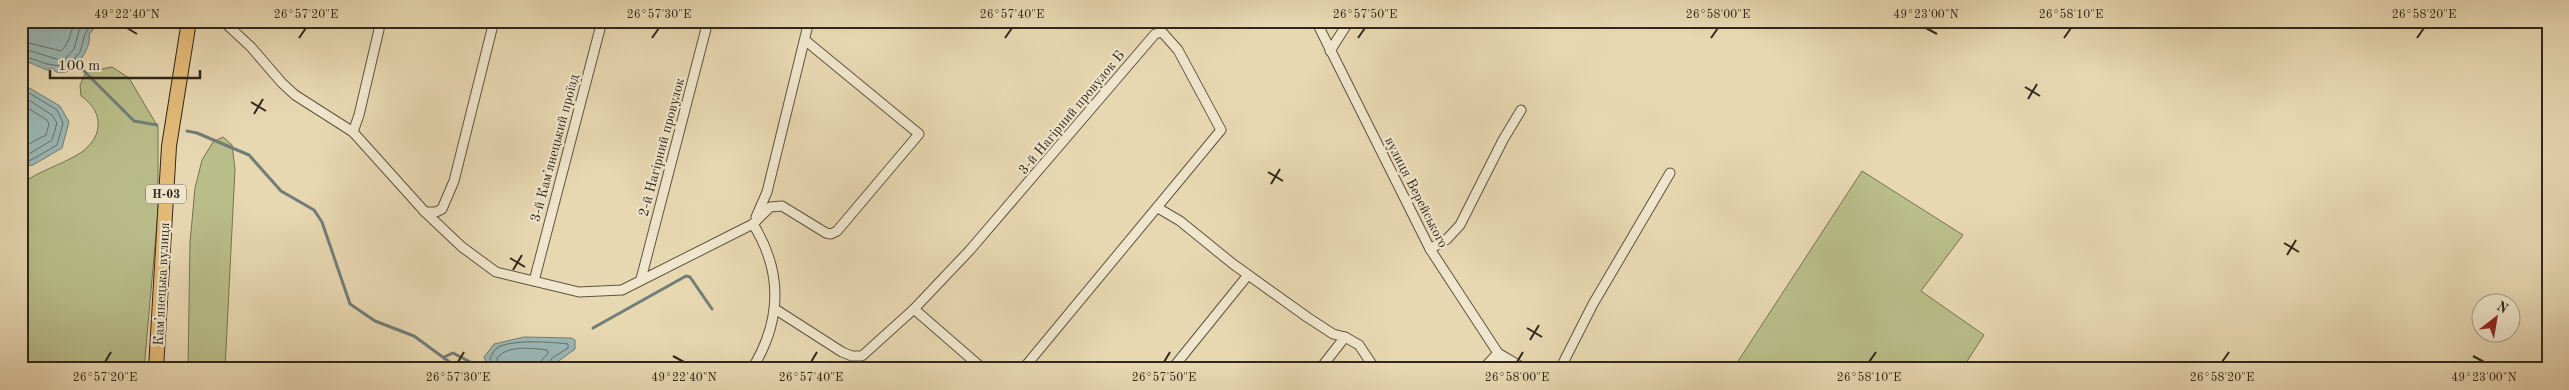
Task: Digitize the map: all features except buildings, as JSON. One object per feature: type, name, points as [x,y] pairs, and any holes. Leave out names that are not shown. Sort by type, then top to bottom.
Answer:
[{"type":"main road","name":"Камʼянецька вулиця","points":[[156,369],[169,146],[190,21]]},
{"type":"street","points":[[223,21],[251,47],[282,83],[295,94],[352,132],[425,212],[462,248],[496,272],[579,292],[622,290],[753,224],[770,208],[782,206],[831,234],[859,206],[920,134],[806,41]]},
{"type":"street","points":[[352,132],[359,115],[380,21]]},
{"type":"street","points":[[425,212],[442,210],[454,181],[494,21]]},
{"type":"street","name":"3-й Камʼянецький проїзд","points":[[534,281],[602,21]]},
{"type":"street","name":"2-й Нагірний провулок","points":[[641,279],[708,21]]},
{"type":"street","points":[[753,224],[767,192],[806,41],[809,21]]},
{"type":"street","name":"вулиця Верейського","points":[[1316,21],[1430,249],[1498,353],[1505,369]]},
{"type":"street","points":[[1330,51],[1349,21]]},
{"type":"street","name":"3-й Нагірний провулок Б","points":[[775,309],[808,332],[852,356],[862,356],[914,308],[976,243],[1156,34],[1162,32],[1178,50],[1221,130],[1023,369]]},
{"type":"street","points":[[1430,249],[1447,239],[1460,225],[1503,140],[1521,110]]},
{"type":"street","points":[[1560,369],[1593,304],[1670,173]]},
{"type":"street","points":[[767,192],[770,208]]},
{"type":"street","points":[[1158,208],[1180,221],[1248,274],[1333,334],[1346,337],[1359,345],[1375,369]]},
{"type":"street","points":[[752,369],[764,346],[775,309],[771,260],[764,241],[753,224]]},
{"type":"street","points":[[1172,369],[1248,274]]},
{"type":"street","points":[[914,308],[983,369]]},
{"type":"street","points":[[1320,369],[1346,337]]},
{"type":"street","points":[[1484,369],[1498,353],[1525,369]]},
{"type":"green space","points":[[112,67],[129,78],[158,127],[158,212],[144,369],[21,369],[21,184],[77,155],[92,142],[98,126],[98,118],[95,110],[81,96],[80,85],[86,72]]},
{"type":"green space","points":[[223,137],[232,145],[235,169],[225,369],[188,369],[190,243],[195,188],[202,160],[213,142]]},
{"type":"green space","points":[[1862,171],[1963,235],[1921,291],[1984,335],[1962,369],[1733,369]]},
{"type":"water","points":[[21,21],[99,21],[89,35],[86,50],[76,66],[67,72],[56,72],[52,68],[47,70],[21,59]]},
{"type":"water","points":[[21,83],[60,106],[69,122],[62,148],[33,165],[21,167]]},
{"type":"water","points":[[524,337],[571,338],[575,340],[575,349],[548,369],[489,369],[484,357],[494,344]]},
{"type":"waterway","points":[[73,60],[134,121],[157,125]]},
{"type":"waterway","points":[[187,131],[197,133],[249,155],[281,191],[314,210],[322,222],[350,304],[375,321],[414,336],[459,369]]},
{"type":"waterway","points":[[593,328],[686,276],[690,277],[712,309]]},
{"type":"waterway","points":[[444,357],[453,353],[472,363],[489,363]]}]
